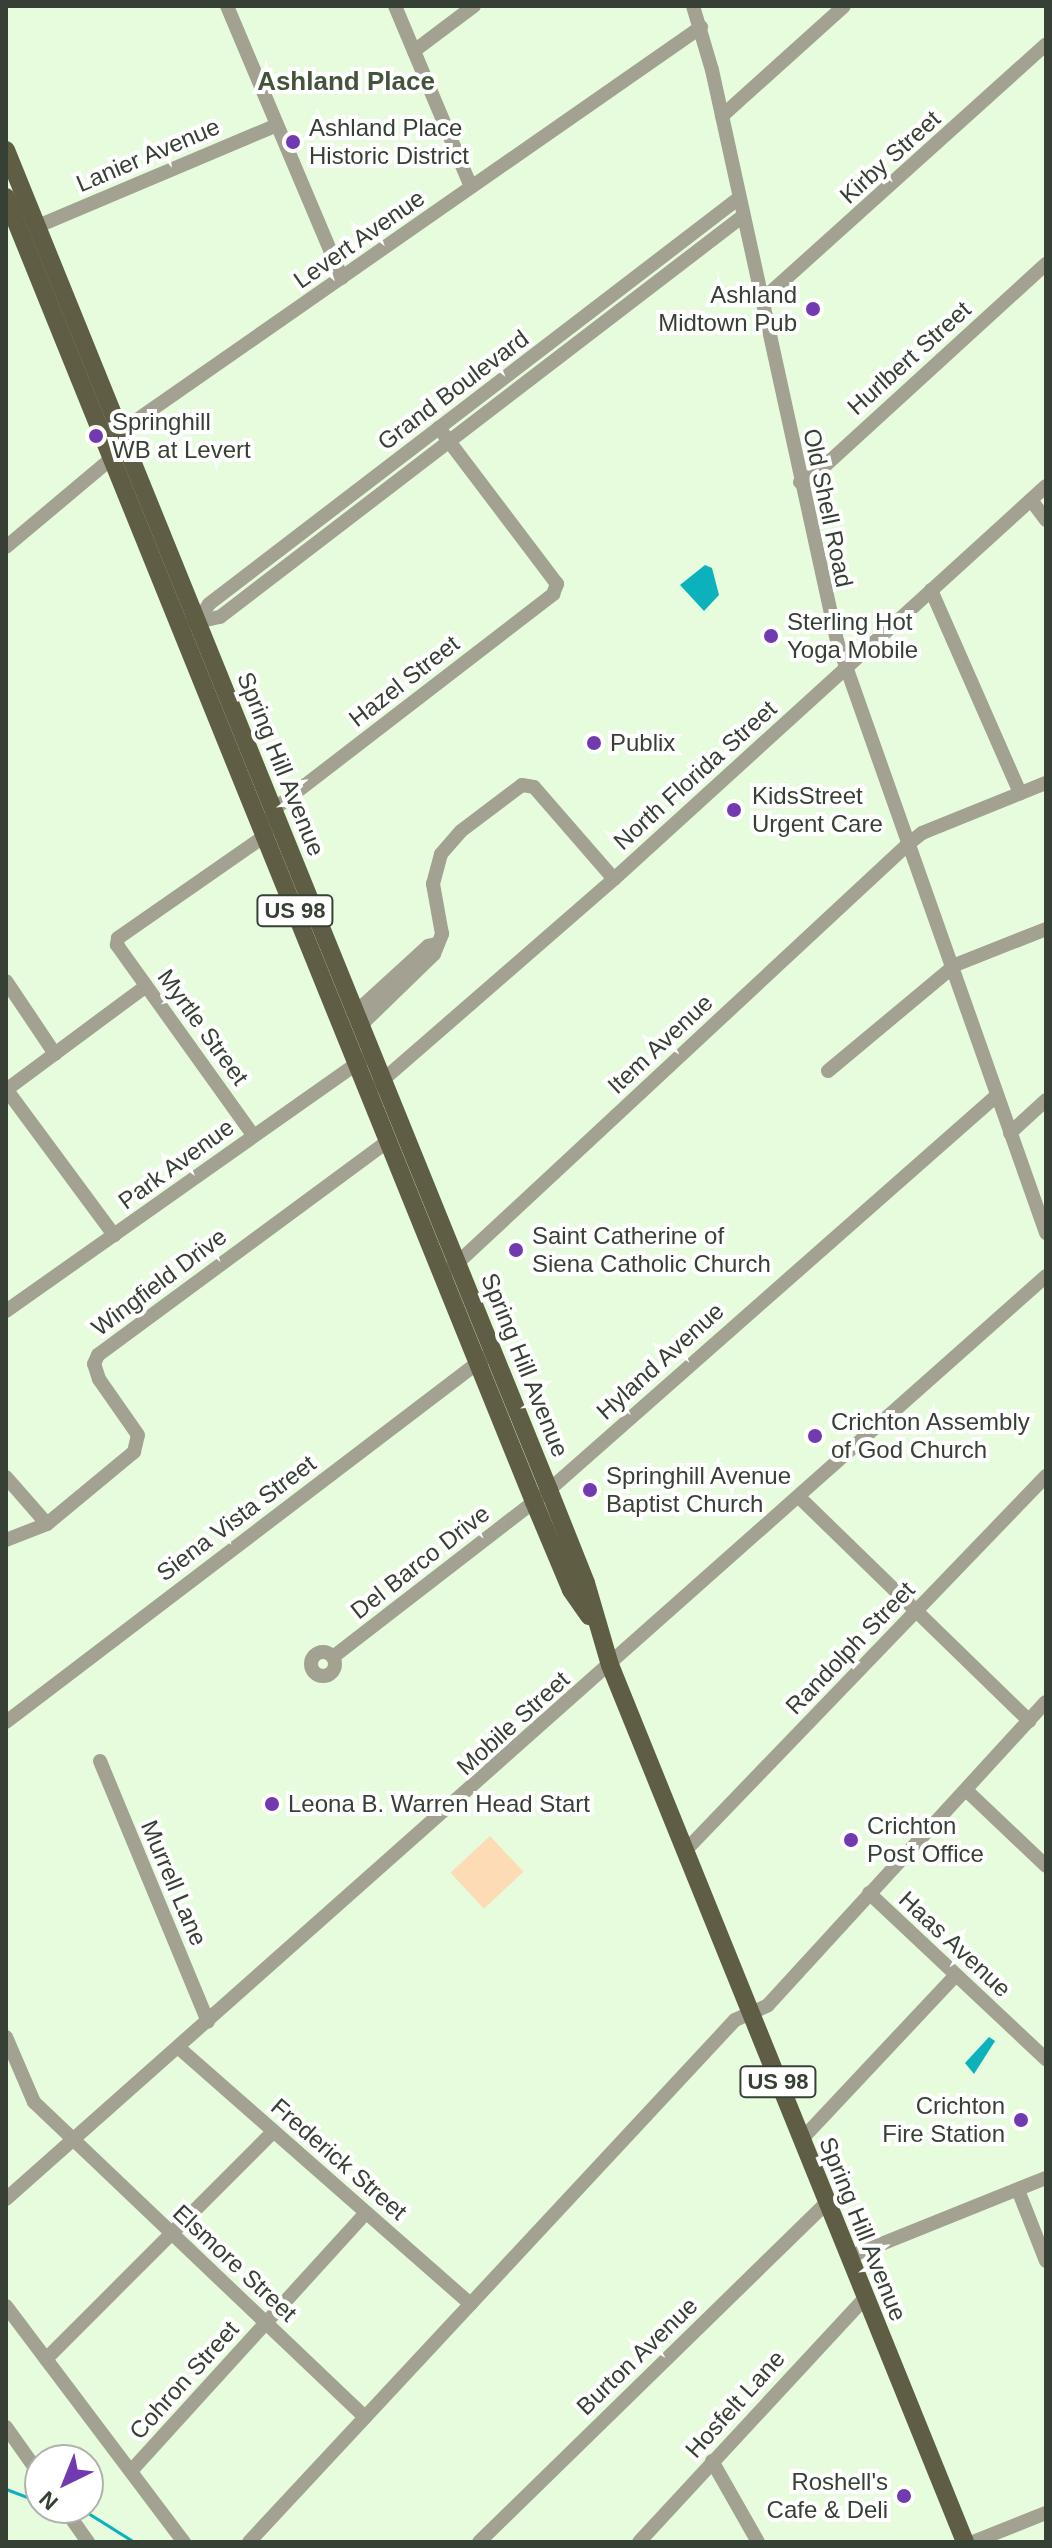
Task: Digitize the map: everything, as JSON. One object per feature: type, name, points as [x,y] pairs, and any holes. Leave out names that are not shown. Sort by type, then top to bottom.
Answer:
[{"type":"main road","name":"Spring Hill Avenue","points":[[6,150],[121,431],[265,836],[458,1262],[494,1351],[571,1590],[593,1621],[965,2542]]},
{"type":"main road","name":"Spring Hill Avenue","points":[[6,197],[111,459],[273,810],[359,1018],[365,1059]]},
{"type":"main road","name":"Spring Hill Avenue","points":[[376,1086],[387,1142],[478,1363],[542,1496]]},
{"type":"street","points":[[227,6],[342,278]]},
{"type":"street","points":[[395,6],[471,187]]},
{"type":"street","points":[[414,51],[474,6]]},
{"type":"street","name":"Old Shell Road","points":[[693,6],[722,116],[800,482],[845,668],[1046,1233]]},
{"type":"street","points":[[722,116],[844,6]]},
{"type":"street","name":"Levert Avenue","points":[[121,431],[701,27]]},
{"type":"street","name":"Kirby Street","points":[[762,300],[1046,44]]},
{"type":"street","name":"Lanier Avenue","points":[[38,226],[277,125]]},
{"type":"street","name":"Grand Boulevard","points":[[444,434],[739,198]]},
{"type":"street","name":"Grand Boulevard","points":[[189,624],[209,604],[743,216]]},
{"type":"street","name":"Hurlbert Street","points":[[800,482],[818,472],[1046,264]]},
{"type":"street","name":"Hazel Street","points":[[273,810],[553,594],[557,584],[444,434]]},
{"type":"street","points":[[6,547],[111,459]]},
{"type":"street","name":"North Florida Street","points":[[376,1086],[614,879],[1046,486]]},
{"type":"street","points":[[1031,500],[1046,520]]},
{"type":"street","points":[[931,590],[1020,793]]},
{"type":"street","name":"Item Avenue","points":[[443,1276],[908,844],[922,833],[1046,783]]},
{"type":"street","points":[[359,1018],[434,954],[442,925],[433,884],[441,854],[461,831],[528,784],[614,879]]},
{"type":"street","points":[[265,836],[273,810]]},
{"type":"street","name":"Myrtle Street","points":[[253,1135],[117,945],[118,938],[265,836]]},
{"type":"street","points":[[828,1071],[951,968],[1046,929]]},
{"type":"street","points":[[6,981],[55,1054]]},
{"type":"street","points":[[114,1235],[6,1090],[146,986]]},
{"type":"street","name":"Park Avenue","points":[[6,1311],[365,1059]]},
{"type":"street","name":"Hyland Avenue","points":[[542,1496],[996,1096]]},
{"type":"street","points":[[1010,1133],[1046,1100]]},
{"type":"street","name":"Wingfield Drive","points":[[6,1540],[47,1524],[134,1452],[138,1435],[99,1379],[94,1364],[98,1355],[387,1142]]},
{"type":"street","name":"Mobile Street","points":[[6,2199],[800,1498],[1046,1276]]},
{"type":"street","name":"Siena Vista Street","points":[[6,1722],[494,1351]]},
{"type":"street","name":"Randolph Street","points":[[685,1851],[1046,1476]]},
{"type":"street","points":[[6,1477],[47,1524]]},
{"type":"street","name":"Del Barco Drive","points":[[333,1657],[542,1496]]},
{"type":"street","points":[[800,1498],[1029,1721]]},
{"type":"street","points":[[249,2542],[735,2020],[768,2005],[1046,1702]]},
{"type":"street","name":"Murrell Lane","points":[[100,1761],[208,2022]]},
{"type":"street","points":[[966,1790],[1046,1866]]},
{"type":"street","name":"Haas Avenue","points":[[869,1893],[1046,2059]]},
{"type":"street","points":[[801,2140],[956,1975]]},
{"type":"street","name":"Elsmore Street","points":[[6,2037],[34,2102],[365,2417]]},
{"type":"street","name":"Frederick Street","points":[[179,2048],[470,2304]]},
{"type":"street","points":[[46,2359],[274,2131]]},
{"type":"street","points":[[849,2257],[1046,2178]]},
{"type":"street","points":[[1018,2190],[1046,2261]]},
{"type":"street","name":"Burton Avenue","points":[[479,2542],[827,2202]]},
{"type":"street","name":"Cohron Street","points":[[131,2471],[366,2213]]},
{"type":"street","name":"Hosfelt Lane","points":[[639,2542],[865,2298]]},
{"type":"street","points":[[6,2306],[184,2542]]},
{"type":"street","points":[[6,2427],[24,2452]]},
{"type":"street","points":[[712,2461],[758,2542]]},
{"type":"street","points":[[973,2542],[1046,2513]]},
{"type":"street","points":[[75,2524],[87,2542]]},
{"type":"shaded area","points":[[490,1836],[523,1872],[484,1909],[451,1873]]},
{"type":"water","points":[[705,565],[712,568],[719,595],[704,611],[680,585]]},
{"type":"water","points":[[989,2037],[995,2041],[974,2074],[965,2063]]},
{"type":"waterway","points":[[6,2489],[24,2496]]},
{"type":"waterway","points":[[104,2523],[134,2542]]},
{"type":"place","name":"Ashland Place Historic District","points":[[293,142]]},
{"type":"place","name":"Ashland Midtown Pub","points":[[813,309]]},
{"type":"place","name":"Springhill WB at Levert","points":[[96,436]]},
{"type":"place","name":"Sterling Hot Yoga Mobile","points":[[771,636]]},
{"type":"place","name":"Publix","points":[[594,743]]},
{"type":"place","name":"KidsStreet Urgent Care","points":[[734,810]]},
{"type":"place","name":"Saint Catherine of Siena Catholic Church","points":[[516,1250]]},
{"type":"place","name":"Crichton Assembly of God Church","points":[[815,1436]]},
{"type":"place","name":"Springhill Avenue Baptist Church","points":[[590,1490]]},
{"type":"place","name":"Leona B. Warren Head Start","points":[[272,1804]]},
{"type":"place","name":"Crichton Post Office","points":[[851,1840]]},
{"type":"place","name":"Crichton Fire Station","points":[[1021,2120]]},
{"type":"place","name":"Roshell's Cafe & Deli","points":[[904,2496]]},
{"type":"district","name":"Ashland Place","points":[[346,82]]}]
